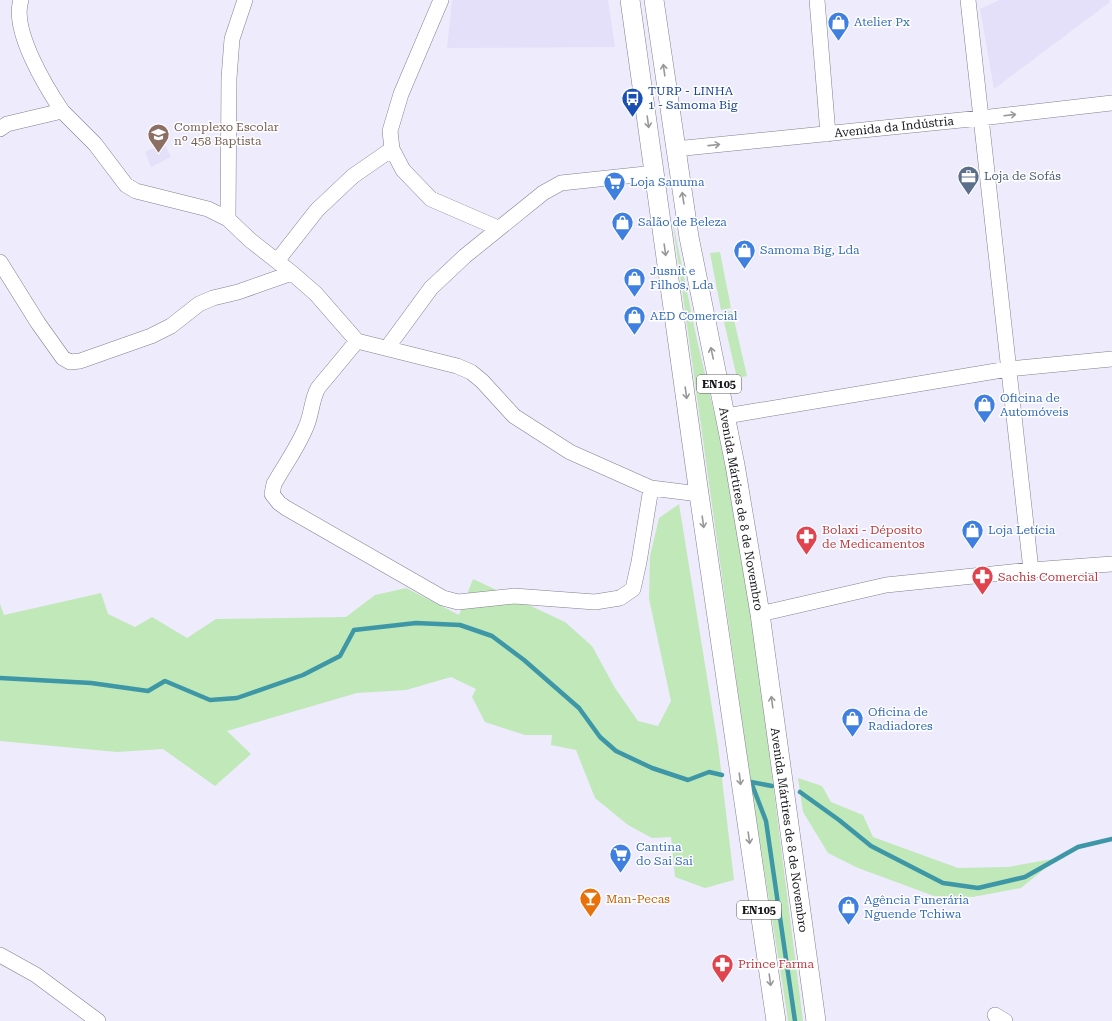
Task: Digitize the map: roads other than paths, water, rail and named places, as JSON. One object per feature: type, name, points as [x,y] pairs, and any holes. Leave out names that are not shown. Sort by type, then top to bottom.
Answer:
[{"type":"main road","name":"EN105","points":[[630,0],[699,494],[776,1021]]},
{"type":"main road","name":"Avenida Mártires de 8 de Novembro","points":[[654,0],[675,148],[698,288],[726,416],[760,614],[816,1021]]},
{"type":"street","points":[[21,0],[20,17],[34,66],[62,111],[94,144],[126,185],[136,191],[208,210],[228,220],[316,294],[357,341],[457,366],[471,372],[482,381],[514,416],[570,452],[651,488],[699,494]]},
{"type":"street","points":[[228,220],[232,39],[245,0]]},
{"type":"street","points":[[441,0],[401,94],[390,131],[392,148],[403,170],[431,199],[498,228]]},
{"type":"street","points":[[817,0],[828,134]]},
{"type":"street","points":[[968,0],[1031,570]]},
{"type":"street","name":"Avenida da Indústria","points":[[675,148],[828,134],[1112,103]]},
{"type":"street","points":[[2,125],[62,111]]},
{"type":"street","points":[[277,261],[317,210],[354,176],[392,148]]},
{"type":"street","points":[[387,348],[431,288],[464,256],[543,192],[561,184],[655,173]]},
{"type":"street","points":[[0,262],[38,323],[63,358],[70,362],[80,361],[151,336],[170,326],[199,304],[213,298],[238,292],[292,273]]},
{"type":"street","points":[[357,341],[318,388],[313,397],[311,412],[306,428],[274,484],[272,494],[279,504],[443,598],[458,602],[514,596],[595,602],[620,598],[633,589],[640,562],[651,488]]},
{"type":"street","points":[[726,416],[1008,368],[1112,359]]},
{"type":"street","points":[[760,614],[886,585],[1031,570],[1112,564]]},
{"type":"street","points":[[0,955],[36,975],[98,1021]]},
{"type":"waterway","points":[[0,678],[91,683],[148,691],[165,681],[210,700],[237,698],[303,675],[340,656],[354,630],[416,623],[460,625],[492,636],[524,660],[579,708],[600,737],[616,751],[652,768],[688,780],[709,772],[722,775]]},
{"type":"waterway","points":[[751,782],[766,821],[795,1021]]},
{"type":"waterway","points":[[751,782],[772,786]]},
{"type":"waterway","points":[[800,792],[839,820],[871,846],[943,883],[978,888],[1025,877],[1078,847],[1112,839]]},
{"type":"place","name":"Atelier Px","points":[[839,42]]},
{"type":"place","name":"TURP - LINHA 1 - Samoma Big","points":[[632,118]]},
{"type":"place","name":"Complexo Escolar nº 458 Baptista","points":[[158,154]]},
{"type":"place","name":"Loja de Sofás","points":[[969,196]]},
{"type":"place","name":"Loja Sanuma","points":[[615,202]]},
{"type":"place","name":"Salão de Beleza","points":[[622,242]]},
{"type":"place","name":"Samoma Big, Lda","points":[[745,270]]},
{"type":"place","name":"Jusnit e Filhos, Lda","points":[[634,298]]},
{"type":"place","name":"AED Comercial","points":[[635,336]]},
{"type":"place","name":"Oficina de Automóveis","points":[[984,424]]},
{"type":"place","name":"Loja Letícia","points":[[972,550]]},
{"type":"place","name":"Bolaxi - Déposito de Medicamentos","points":[[806,556]]},
{"type":"place","name":"Sachis Comercial","points":[[983,596]]},
{"type":"place","name":"Oficina de Radiadores","points":[[852,738]]},
{"type":"place","name":"Cantina do Sai Sai","points":[[621,874]]},
{"type":"place","name":"Man-Pecas","points":[[591,918]]},
{"type":"place","name":"Agência Funerária Nguende Tchiwa","points":[[848,926]]},
{"type":"place","name":"Prince Farma","points":[[722,984]]}]
